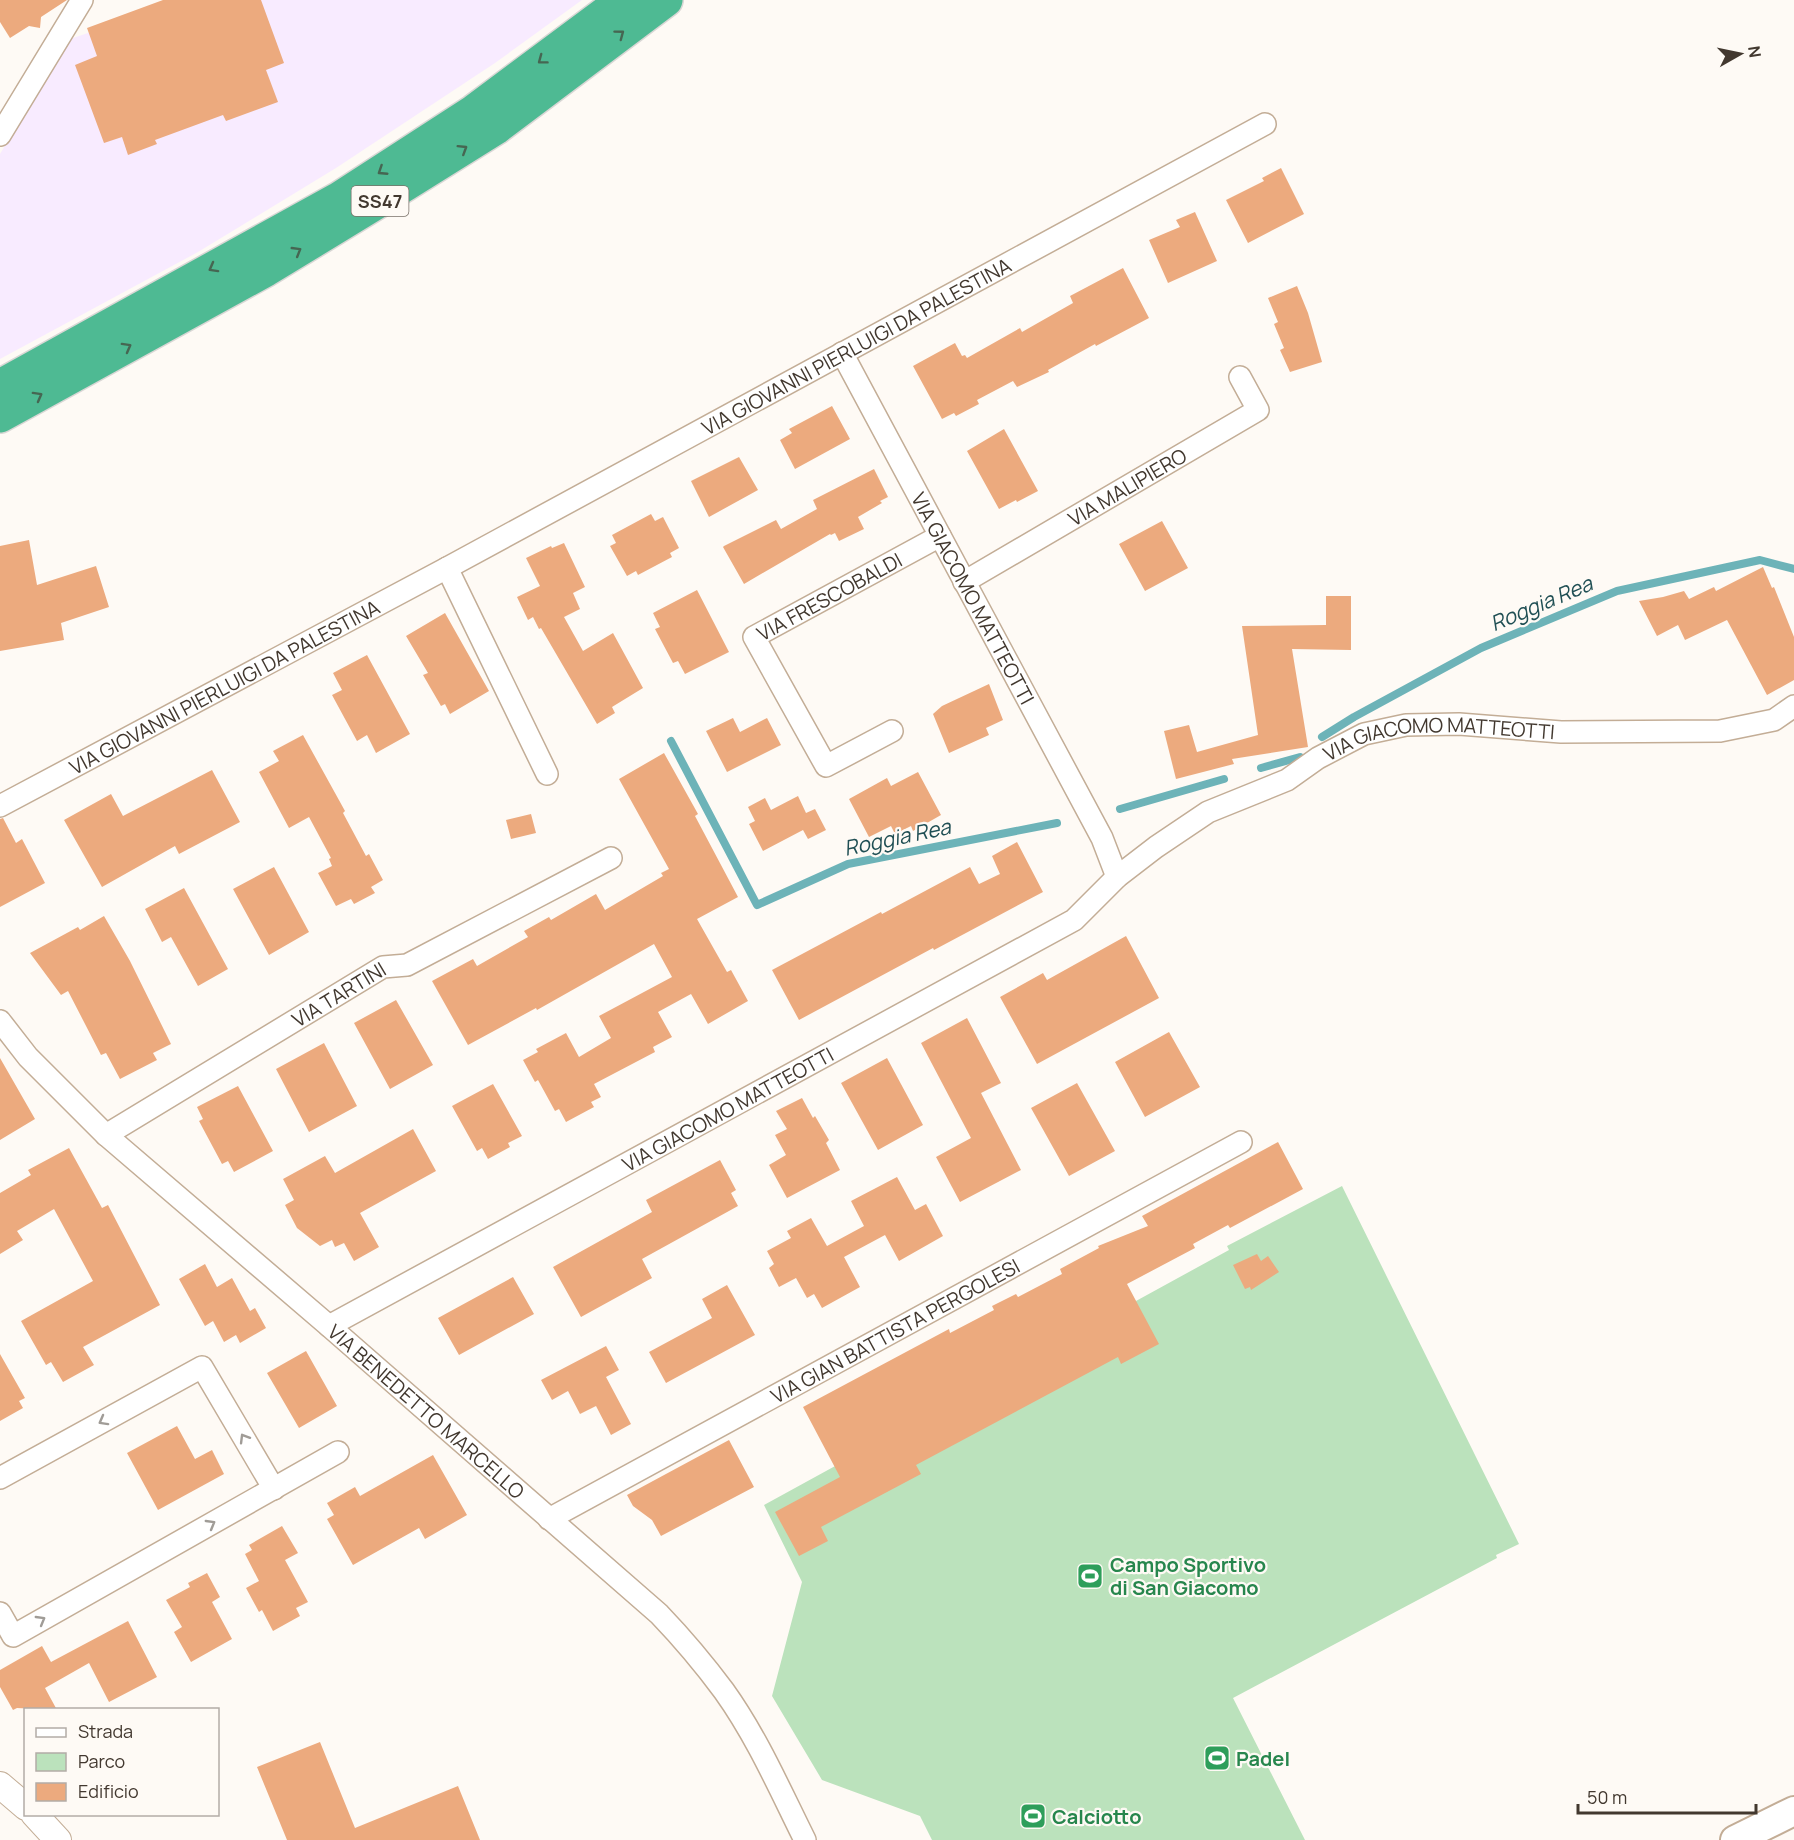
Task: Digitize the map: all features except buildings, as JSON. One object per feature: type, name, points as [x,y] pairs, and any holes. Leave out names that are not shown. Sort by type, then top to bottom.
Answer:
[{"type":"highway","name":"SS47","points":[[0,386],[338,200],[474,111],[623,0]]},
{"type":"highway","name":"SS47","points":[[0,417],[266,270],[496,128],[666,0]]},
{"type":"main road","points":[[1735,1840],[1794,1810]]},
{"type":"street","points":[[1,129],[82,0]]},
{"type":"street","name":"VIA GIOVANNI PIERLUIGI DA PALESTINA","points":[[0,806],[447,568],[1265,124]]},
{"type":"street","name":"VIA GIACOMO MATTEOTTI","points":[[842,353],[1102,838],[1117,877]]},
{"type":"street","name":"VIA MALIPIERO","points":[[964,582],[1258,410],[1240,377]]},
{"type":"street","name":"VIA FRESCOBALDI","points":[[892,731],[825,766],[754,637],[940,537]]},
{"type":"street","points":[[447,568],[547,774]]},
{"type":"street","name":"VIA GIACOMO MATTEOTTI","points":[[329,1326],[1074,920],[1117,877],[1208,812],[1287,780],[1318,758],[1364,734],[1406,725],[1459,724],[1561,732],[1720,731],[1774,720],[1794,706]]},
{"type":"street","name":"VIA TARTINI","points":[[106,1135],[383,967],[407,965],[611,858]]},
{"type":"street","name":"VIA BENEDETTO MARCELLO","points":[[0,1021],[28,1057],[106,1135],[639,1595],[705,1665],[725,1693],[764,1758],[805,1840]]},
{"type":"street","name":"VIA GIAN BATTISTA PERGOLESI","points":[[549,1519],[1241,1142]]},
{"type":"street","points":[[0,1478],[202,1367],[274,1489]]},
{"type":"street","points":[[0,1613],[14,1636],[338,1452]]},
{"type":"street","points":[[0,1785],[24,1805]]},
{"type":"street","points":[[35,1816],[58,1840]]},
{"type":"shaded area","points":[[187,0],[582,0],[495,63],[336,168],[198,252],[0,359],[0,154],[67,40]]},
{"type":"green space","points":[[1342,1186],[1519,1544],[1496,1555],[1497,1558],[1233,1698],[1305,1840],[932,1840],[920,1816],[822,1780],[772,1696],[802,1582],[764,1505],[1229,1250],[1227,1246]]},
{"type":"waterway","name":"Roggia Rea","points":[[1322,737],[1354,717],[1481,648],[1617,591],[1760,560],[1794,569]]},
{"type":"waterway","name":"Roggia Rea","points":[[671,741],[757,905],[848,864],[1057,823]]},
{"type":"waterway","name":"Roggia Rea","points":[[1261,768],[1300,757]]},
{"type":"waterway","name":"Roggia Rea","points":[[1120,809],[1224,779]]},
{"type":"place","name":"Campo Sportivo di San Giacomo","points":[[1090,1576]]},
{"type":"place","name":"Padel","points":[[1217,1758]]},
{"type":"place","name":"Calciotto","points":[[1033,1816]]}]
